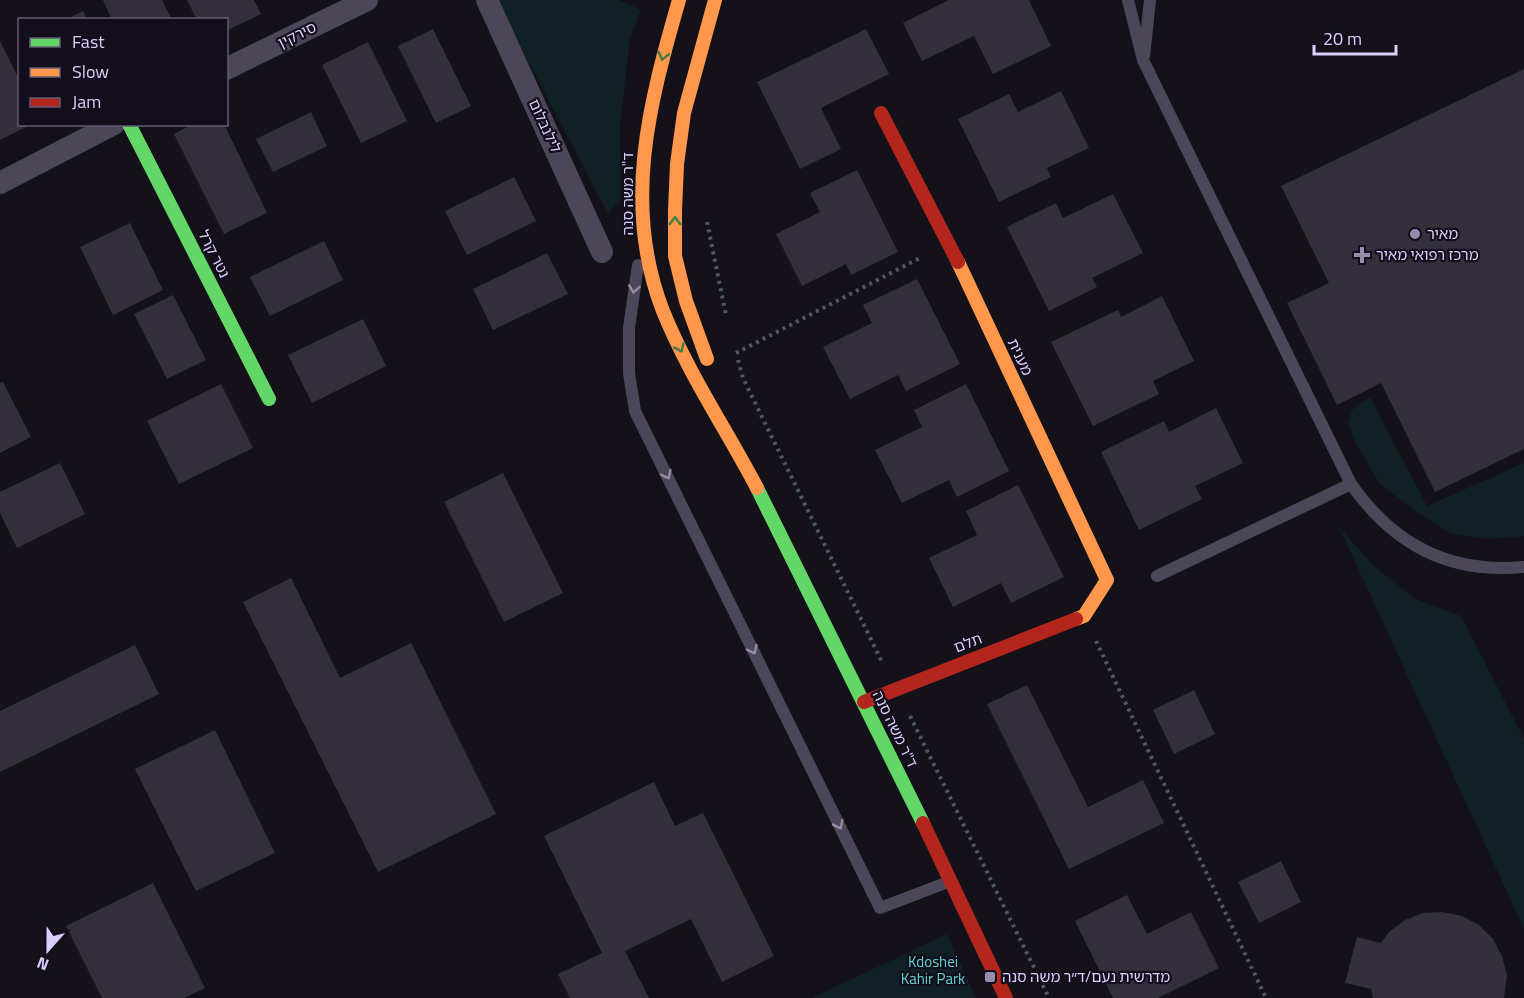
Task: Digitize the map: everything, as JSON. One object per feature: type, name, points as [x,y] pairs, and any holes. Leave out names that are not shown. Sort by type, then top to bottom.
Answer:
[{"type":"street","name":"סירקין","points":[[228,68],[367,0]]},
{"type":"street","name":"לילנבלום","points":[[487,0],[602,252]]},
{"type":"street","name":"ד\"ר משה סנה","points":[[687,7],[715,0]]},
{"type":"street","name":"ד\"ר משה סנה","points":[[687,7],[651,106],[643,154],[643,231],[649,269],[686,361],[751,476],[951,880],[1006,998]]},
{"type":"street","name":"ד\"ר משה סנה","points":[[687,7],[684,112],[677,164],[675,256],[686,301],[712,372]]},
{"type":"street","name":"מענית","points":[[881,113],[949,243],[1107,580],[1084,616]]},
{"type":"street","points":[[0,183],[110,126]]},
{"type":"street","name":"נטר קרל","points":[[130,126],[269,399]]},
{"type":"street","name":"ד\"ר משה סנה","points":[[722,399],[751,476]]},
{"type":"street","name":"תלם","points":[[864,702],[1084,616]]},
{"type":"lane","points":[[1128,0],[1143,60],[1351,484],[1369,509],[1390,529],[1421,549],[1472,567],[1524,567]]},
{"type":"lane","points":[[1143,60],[1150,0]]},
{"type":"lane","points":[[643,231],[629,328],[629,373],[635,411],[880,908],[951,880]]},
{"type":"lane","points":[[1157,576],[1351,484]]},
{"type":"path","points":[[706,216],[727,320]]},
{"type":"path","points":[[712,372],[736,353],[949,243]]},
{"type":"path","points":[[733,342],[743,378],[1049,998]]},
{"type":"path","points":[[1084,616],[1266,998]]},
{"type":"green space","points":[[496,0],[618,0],[641,10],[630,39],[620,125],[621,199],[608,214]]},
{"type":"green space","points":[[1370,397],[1427,506],[1524,463],[1524,536],[1489,539],[1452,534],[1418,513],[1380,484],[1355,442],[1348,424],[1352,410]]},
{"type":"green space","points":[[1339,527],[1373,565],[1415,599],[1461,616],[1524,739],[1524,929]]},
{"type":"green space","name":"Kdoshei Kahir Park","points":[[947,934],[976,998],[812,998]]},
{"type":"building","points":[[103,0],[162,0],[171,18],[111,18]]},
{"type":"building","points":[[187,0],[254,0],[261,14],[228,30],[228,18],[196,18]]},
{"type":"building","points":[[949,0],[1029,0],[1051,46],[993,74],[974,36],[922,61],[903,23]]},
{"type":"building","points":[[83,11],[86,18],[69,18]]},
{"type":"building","points":[[433,29],[471,106],[436,123],[398,46]]},
{"type":"building","points":[[866,29],[889,74],[821,108],[841,149],[800,169],[757,82]]},
{"type":"building","points":[[0,41],[18,77],[18,126],[28,126],[0,140]]},
{"type":"building","points":[[368,42],[407,121],[361,143],[322,65]]},
{"type":"building","name":"מאיר","points":[[1524,69],[1524,449],[1435,492],[1381,383],[1337,405],[1287,303],[1329,283],[1281,186]]},
{"type":"building","points":[[1061,91],[1089,148],[1047,168],[1051,177],[999,202],[958,119],[1009,94],[1018,112]]},
{"type":"building","points":[[311,112],[327,146],[273,172],[256,139]]},
{"type":"building","points":[[189,126],[225,126],[267,213],[224,234],[174,134]]},
{"type":"building","points":[[857,170],[898,252],[851,275],[846,264],[802,286],[776,234],[820,212],[810,193]]},
{"type":"building","points":[[514,177],[536,221],[467,255],[445,211]]},
{"type":"building","points":[[1113,194],[1143,253],[1092,278],[1097,287],[1049,311],[1007,227],[1056,203],[1063,218]]},
{"type":"building","points":[[130,223],[163,290],[113,315],[80,247]]},
{"type":"building","points":[[324,241],[343,280],[270,316],[250,277]]},
{"type":"building","points":[[547,253],[568,294],[493,330],[473,289]]},
{"type":"building","points":[[917,279],[960,364],[906,391],[898,375],[850,399],[823,347],[872,323],[863,305]]},
{"type":"building","points":[[173,295],[206,360],[167,379],[134,314]]},
{"type":"building","points":[[1162,296],[1194,361],[1153,381],[1159,394],[1093,426],[1051,342],[1118,310],[1121,317]]},
{"type":"building","points":[[363,319],[386,366],[312,403],[288,355]]},
{"type":"building","points":[[3,382],[31,437],[0,453],[0,383]]},
{"type":"building","points":[[221,384],[253,448],[179,484],[147,421]]},
{"type":"building","points":[[966,384],[1009,471],[957,497],[949,480],[902,503],[875,450],[922,427],[914,410]]},
{"type":"building","points":[[1216,408],[1243,463],[1195,486],[1202,499],[1139,530],[1101,452],[1164,421],[1169,432]]},
{"type":"building","points":[[60,463],[85,514],[17,548],[0,513],[0,492]]},
{"type":"building","points":[[503,473],[563,593],[504,622],[444,502]]},
{"type":"building","points":[[1018,485],[1064,577],[1011,603],[1001,583],[953,607],[929,558],[977,535],[966,511]]},
{"type":"building","points":[[291,578],[340,678],[411,643],[496,814],[378,872],[243,602]]},
{"type":"building","points":[[135,645],[159,694],[0,772],[0,711]]},
{"type":"building","points":[[1027,685],[1088,807],[1143,780],[1164,823],[1069,869],[987,704]]},
{"type":"building","points":[[1194,690],[1215,734],[1174,754],[1153,710]]},
{"type":"building","points":[[215,730],[275,853],[196,891],[135,769]]},
{"type":"building","points":[[654,782],[675,826],[703,813],[774,956],[722,982],[691,919],[625,951],[649,998],[570,998],[558,974],[602,953],[544,836]]},
{"type":"building","points":[[1281,861],[1301,902],[1259,923],[1238,882]]},
{"type":"building","points":[[153,883],[205,988],[184,998],[102,998],[66,926]]},
{"type":"building","points":[[1127,895],[1147,934],[1191,912],[1219,968],[1158,998],[1113,998],[1075,921]]},
{"type":"building","points":[[1442,912],[1462,916],[1479,925],[1493,939],[1502,956],[1507,975],[1504,998],[1373,998],[1371,989],[1345,983],[1357,937],[1381,943],[1389,932],[1405,920],[1423,913]]},
{"type":"traffic: fast","points":[[130,126],[269,399]]},
{"type":"traffic: fast","points":[[757,488],[923,823]]},
{"type":"traffic: slow","points":[[679,0],[658,78],[644,155],[642,194],[644,233],[651,272],[673,334],[757,488]]},
{"type":"traffic: slow","points":[[707,359],[686,301],[675,256],[675,211],[677,164],[684,113],[715,0]]},
{"type":"traffic: slow","points":[[958,262],[1107,580],[1084,616],[1076,619]]},
{"type":"traffic: jam","points":[[881,113],[958,262]]},
{"type":"traffic: jam","points":[[864,702],[1076,619]]},
{"type":"traffic: jam","points":[[923,823],[1006,998]]},
{"type":"place","name":"מאיר","points":[[1415,234]]},
{"type":"place","name":"מרכז רפואי מאיר","points":[[1362,255]]},
{"type":"place","name":"מדרשית נעם/ד״ר משה סנה","points":[[990,977]]}]
